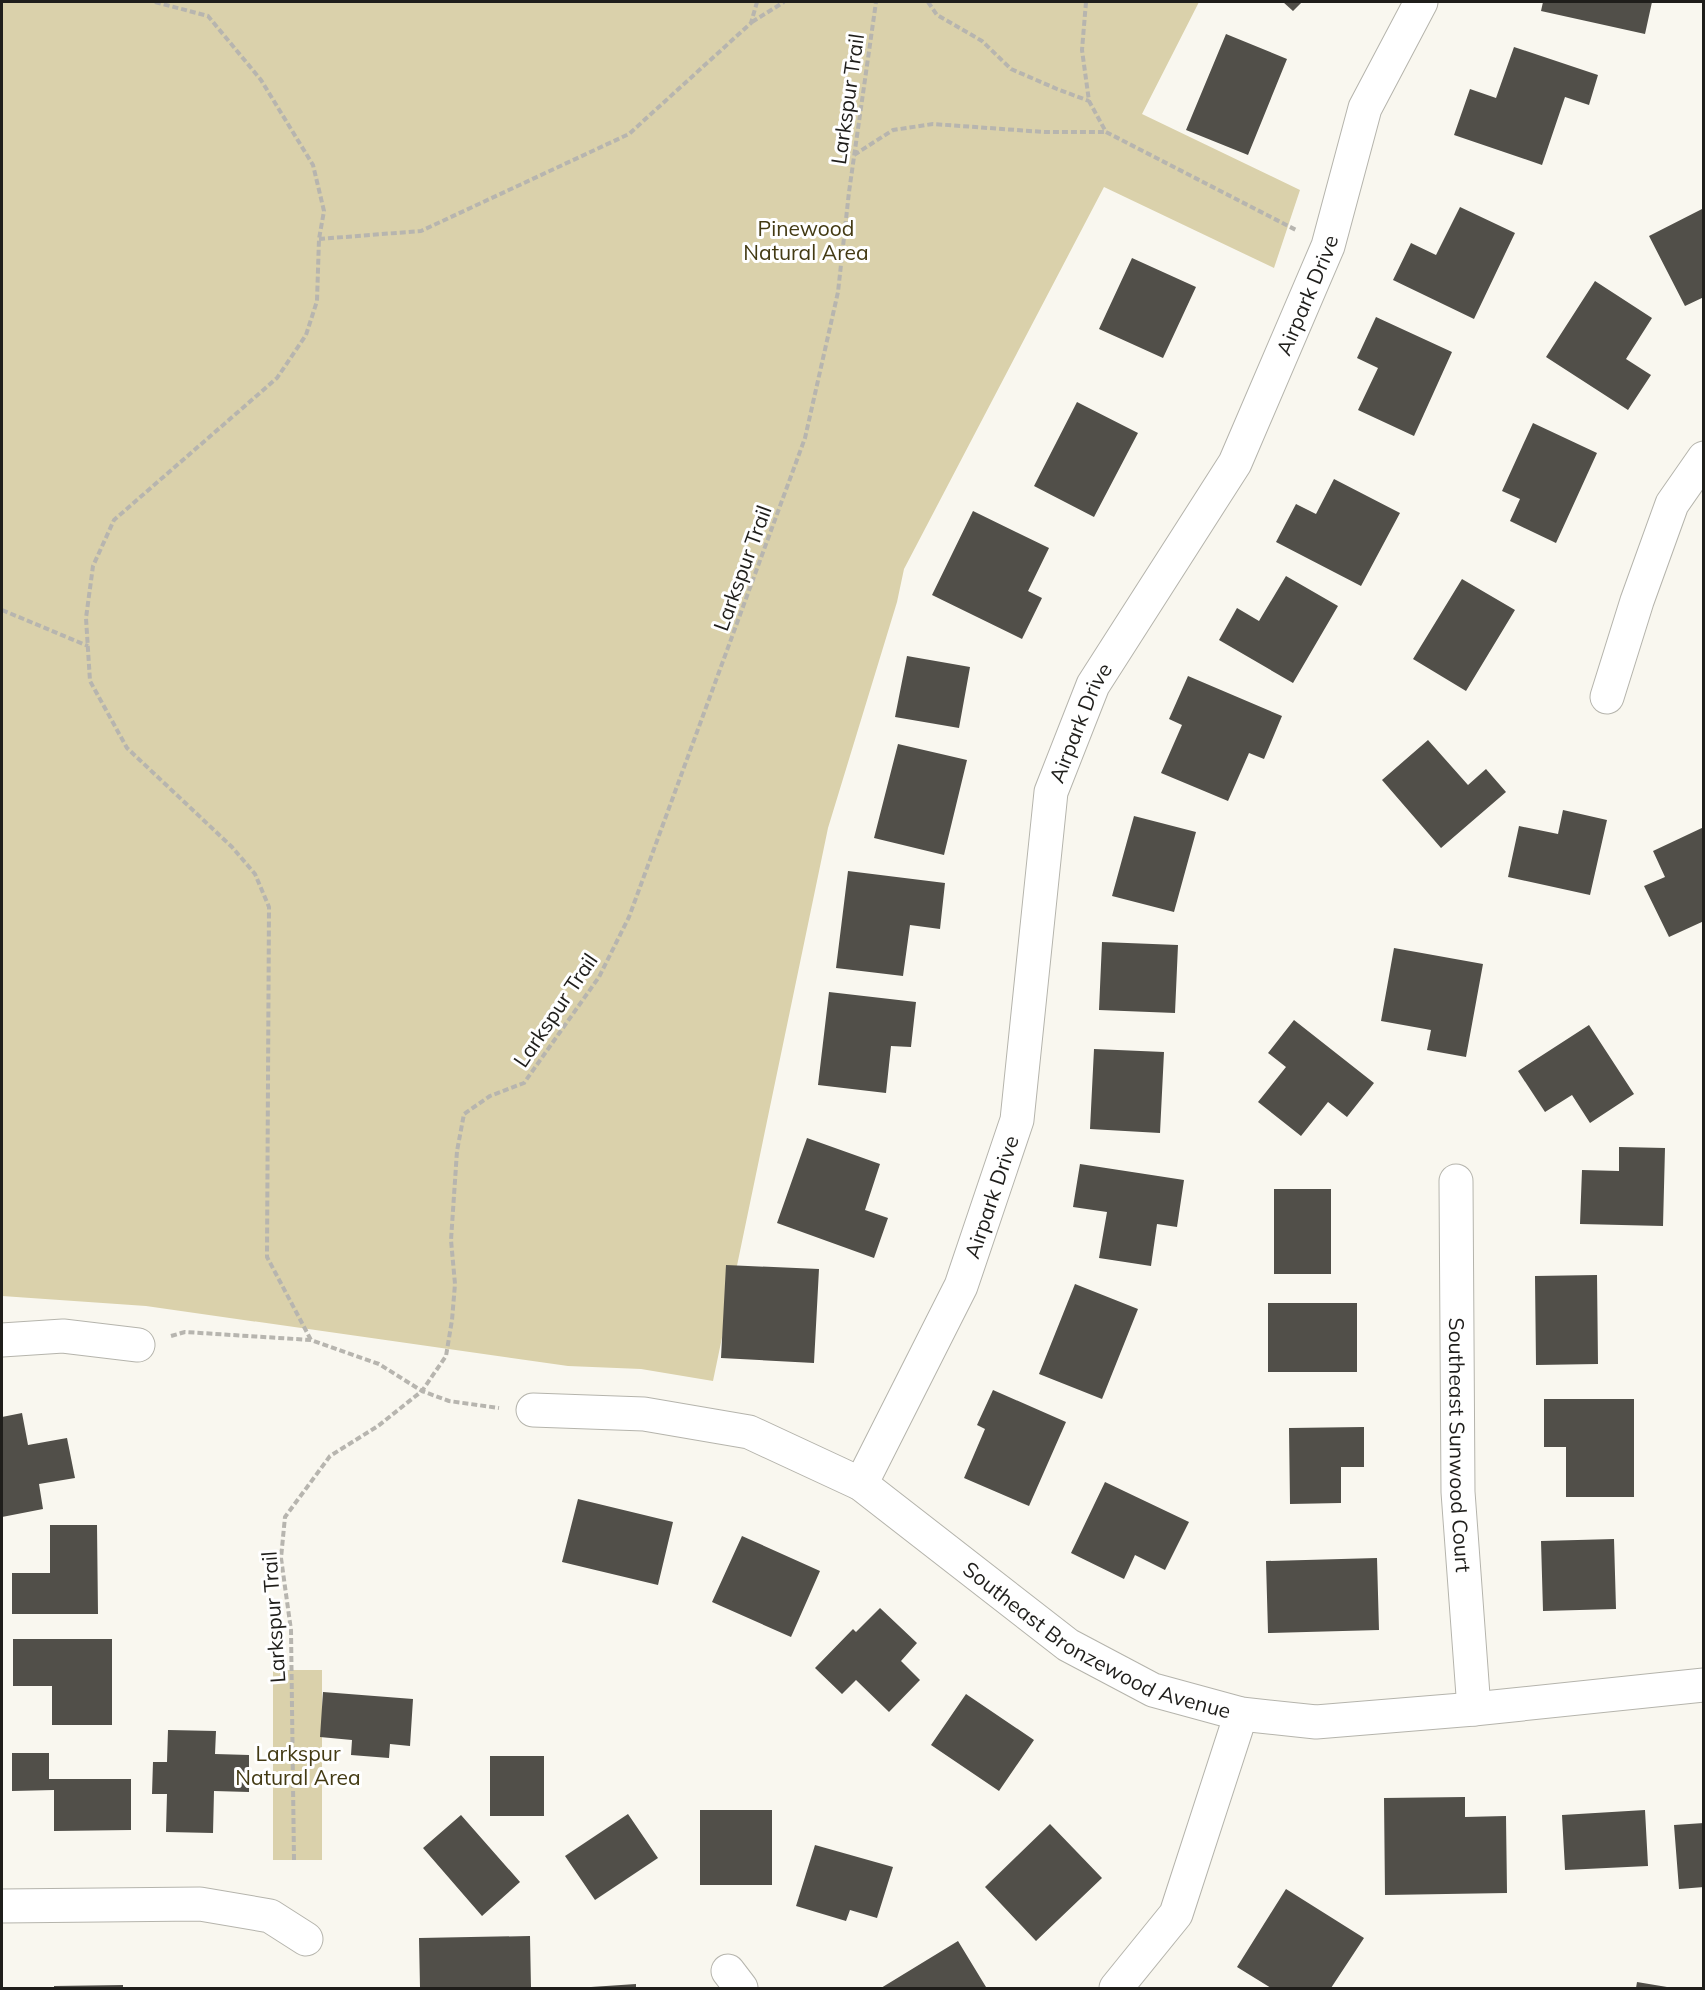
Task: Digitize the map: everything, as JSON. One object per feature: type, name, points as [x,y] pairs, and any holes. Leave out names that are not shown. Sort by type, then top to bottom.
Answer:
[{"type":"street","name":"Airpark Drive","points":[[861,1484],[961,1286],[1017,1120],[1052,792],[1094,686],[1235,463],[1328,246],[1365,108],[1421,2]]},
{"type":"street","points":[[1607,697],[1636,601],[1672,504],[1704,458]]},
{"type":"street","name":"Southeast Sunwood Court","points":[[1456,1181],[1458,1492],[1474,1709]]},
{"type":"street","points":[[2,1340],[63,1336],[138,1345]]},
{"type":"street","name":"Southeast Bronzewood Avenue","points":[[533,1410],[644,1414],[749,1432],[861,1484],[1068,1645],[1154,1690],[1241,1714],[1316,1722],[1474,1709],[1704,1685]]},
{"type":"street","points":[[1116,1989],[1176,1914],[1241,1714]]},
{"type":"street","points":[[2,1906],[200,1904],[270,1916],[306,1939]]},
{"type":"path","points":[[155,2],[208,16],[261,80],[313,165],[324,211],[318,239],[317,301],[306,336],[277,378],[114,520],[93,566],[86,618],[90,681],[127,748],[232,846],[255,874],[269,907],[267,1257],[311,1340]]},
{"type":"path","points":[[751,23],[757,2]]},
{"type":"path","points":[[318,239],[420,231],[629,134],[751,23],[784,2]]},
{"type":"path","name":"Larkspur Trail","points":[[294,1860],[291,1630],[281,1558],[285,1517],[330,1456],[378,1426],[422,1391],[446,1356],[455,1284],[451,1240],[457,1151],[464,1114],[490,1096],[524,1083],[599,977],[629,917],[806,438],[838,291],[854,155],[876,2]]},
{"type":"path","points":[[928,2],[937,15],[982,41],[1011,69],[1089,101]]},
{"type":"path","points":[[1086,2],[1082,50],[1089,101],[1106,132]]},
{"type":"path","points":[[854,155],[893,130],[933,124],[1044,132],[1106,132],[1328,246]]},
{"type":"path","points":[[2,610],[88,646]]},
{"type":"path","points":[[138,1345],[185,1332],[311,1340],[378,1364],[422,1391],[449,1401],[533,1410]]},
{"type":"green space","name":"Pinewood Natural Area","points":[[2,2],[1199,2],[1142,114],[1300,190],[1274,268],[1104,187],[904,569],[897,602],[828,828],[713,1381],[641,1369],[568,1366],[146,1306],[2,1296]]},
{"type":"green space","name":"Larkspur Natural Area","points":[[273,1670],[322,1670],[322,1860],[273,1860]]},
{"type":"building","points":[[1283,2],[1302,2],[1293,11]]},
{"type":"building","points":[[1543,2],[1652,2],[1645,34],[1541,11]]},
{"type":"building","points":[[1226,34],[1287,59],[1248,155],[1186,130]]},
{"type":"building","points":[[1514,47],[1598,75],[1589,105],[1565,97],[1542,165],[1454,135],[1470,89],[1496,98]]},
{"type":"building","points":[[1460,207],[1515,233],[1474,319],[1393,280],[1411,243],[1436,255]]},
{"type":"building","points":[[1704,208],[1704,297],[1685,306],[1649,236]]},
{"type":"building","points":[[1132,258],[1196,287],[1163,358],[1099,329]]},
{"type":"building","points":[[1595,281],[1652,318],[1626,359],[1651,375],[1628,410],[1546,357]]},
{"type":"building","points":[[1376,317],[1452,352],[1414,436],[1358,410],[1378,368],[1357,358]]},
{"type":"building","points":[[1077,402],[1138,433],[1094,517],[1034,486]]},
{"type":"building","points":[[1533,423],[1597,453],[1556,543],[1510,521],[1520,499],[1502,491]]},
{"type":"building","points":[[1334,479],[1400,513],[1361,586],[1276,542],[1296,504],[1316,514]]},
{"type":"building","points":[[973,511],[1049,548],[1028,591],[1042,598],[1022,639],[932,595]]},
{"type":"building","points":[[1286,576],[1338,606],[1293,683],[1219,640],[1237,608],[1259,621]]},
{"type":"building","points":[[1462,579],[1515,610],[1466,691],[1413,659]]},
{"type":"building","points":[[907,656],[970,667],[959,728],[895,717]]},
{"type":"building","points":[[1188,676],[1282,716],[1264,759],[1249,753],[1228,801],[1161,773],[1182,725],[1169,719]]},
{"type":"building","points":[[1428,740],[1468,785],[1486,769],[1506,792],[1441,848],[1382,780]]},
{"type":"building","points":[[898,744],[967,760],[944,855],[874,838]]},
{"type":"building","points":[[1563,810],[1607,820],[1590,895],[1508,877],[1519,826],[1558,834]]},
{"type":"building","points":[[1134,816],[1196,832],[1174,912],[1112,896]]},
{"type":"building","points":[[1704,827],[1704,921],[1669,937],[1644,886],[1665,877],[1653,851]]},
{"type":"building","points":[[848,871],[945,883],[940,929],[910,925],[903,976],[836,968]]},
{"type":"building","points":[[1102,942],[1178,945],[1175,1013],[1099,1010]]},
{"type":"building","points":[[1394,948],[1483,964],[1466,1057],[1427,1050],[1431,1030],[1381,1021]]},
{"type":"building","points":[[829,992],[916,1002],[911,1047],[891,1046],[886,1093],[818,1085]]},
{"type":"building","points":[[1294,1020],[1374,1083],[1347,1117],[1328,1102],[1301,1136],[1258,1102],[1286,1067],[1268,1053]]},
{"type":"building","points":[[1589,1025],[1634,1094],[1590,1123],[1572,1095],[1545,1112],[1518,1071]]},
{"type":"building","points":[[1094,1049],[1164,1052],[1160,1133],[1090,1129]]},
{"type":"building","points":[[807,1138],[880,1164],[865,1210],[888,1218],[874,1258],[777,1223]]},
{"type":"building","points":[[1619,1147],[1665,1148],[1663,1226],[1580,1224],[1582,1170],[1619,1171]]},
{"type":"building","points":[[1080,1164],[1184,1180],[1177,1227],[1157,1224],[1151,1266],[1099,1258],[1107,1212],[1073,1207]]},
{"type":"building","points":[[1274,1189],[1331,1189],[1331,1274],[1274,1274]]},
{"type":"building","points":[[726,1265],[819,1269],[814,1363],[721,1358]]},
{"type":"building","points":[[1597,1275],[1598,1364],[1536,1365],[1535,1276]]},
{"type":"building","points":[[1075,1284],[1138,1309],[1102,1399],[1039,1374]]},
{"type":"building","points":[[1268,1303],[1357,1303],[1357,1372],[1268,1372]]},
{"type":"building","points":[[993,1390],[1066,1422],[1029,1506],[964,1478],[985,1429],[977,1425]]},
{"type":"building","points":[[1544,1399],[1634,1399],[1634,1497],[1566,1497],[1566,1447],[1544,1447]]},
{"type":"building","points":[[22,1413],[28,1445],[67,1438],[75,1478],[39,1484],[43,1509],[2,1517],[2,1417]]},
{"type":"building","points":[[1364,1427],[1364,1467],[1341,1467],[1341,1503],[1290,1504],[1289,1428]]},
{"type":"building","points":[[1105,1482],[1189,1522],[1165,1570],[1135,1555],[1124,1579],[1071,1553]]},
{"type":"building","points":[[578,1499],[673,1522],[658,1585],[562,1562]]},
{"type":"building","points":[[50,1525],[97,1525],[98,1614],[12,1614],[12,1573],[50,1573]]},
{"type":"building","points":[[742,1536],[820,1571],[791,1637],[712,1602]]},
{"type":"building","points":[[1614,1539],[1616,1609],[1543,1611],[1541,1541]]},
{"type":"building","points":[[1377,1558],[1379,1630],[1268,1633],[1266,1561]]},
{"type":"building","points":[[880,1608],[917,1643],[901,1661],[920,1680],[889,1712],[856,1680],[842,1694],[815,1668],[853,1629],[856,1632]]},
{"type":"building","points":[[13,1639],[112,1639],[112,1725],[52,1725],[52,1686],[13,1686]]},
{"type":"building","points":[[323,1692],[413,1699],[410,1746],[390,1744],[389,1758],[351,1755],[352,1740],[320,1737]]},
{"type":"building","points":[[966,1694],[1034,1740],[999,1791],[931,1745]]},
{"type":"building","points":[[168,1730],[216,1731],[215,1754],[249,1755],[249,1792],[214,1791],[213,1833],[166,1832],[167,1794],[152,1794],[153,1762],[167,1762]]},
{"type":"building","points":[[12,1753],[49,1753],[49,1779],[131,1779],[131,1830],[54,1831],[54,1790],[12,1791]]},
{"type":"building","points":[[490,1756],[544,1756],[544,1816],[490,1816]]},
{"type":"building","points":[[1465,1797],[1465,1817],[1506,1816],[1507,1893],[1385,1895],[1384,1798]]},
{"type":"building","points":[[700,1810],[772,1810],[772,1885],[700,1885]]},
{"type":"building","points":[[1645,1810],[1648,1866],[1565,1870],[1562,1815]]},
{"type":"building","points":[[628,1814],[658,1858],[595,1900],[565,1856]]},
{"type":"building","points":[[461,1815],[520,1882],[482,1916],[423,1848]]},
{"type":"building","points":[[1704,1823],[1704,1887],[1679,1889],[1674,1825]]},
{"type":"building","points":[[1050,1824],[1102,1878],[1036,1941],[985,1887]]},
{"type":"building","points":[[815,1845],[893,1867],[877,1918],[850,1910],[846,1921],[796,1906]]},
{"type":"building","points":[[1286,1889],[1364,1938],[1331,1988],[1271,1988],[1237,1967]]},
{"type":"building","points":[[530,1936],[531,1988],[420,1988],[419,1938]]},
{"type":"building","points":[[958,1941],[986,1987],[881,1988]]},
{"type":"building","points":[[1637,1982],[1667,1987],[1667,1988],[1636,1988]]},
{"type":"building","points":[[636,1984],[636,1988],[591,1987]]},
{"type":"building","points":[[123,1985],[123,1988],[54,1988],[54,1986]]}]
